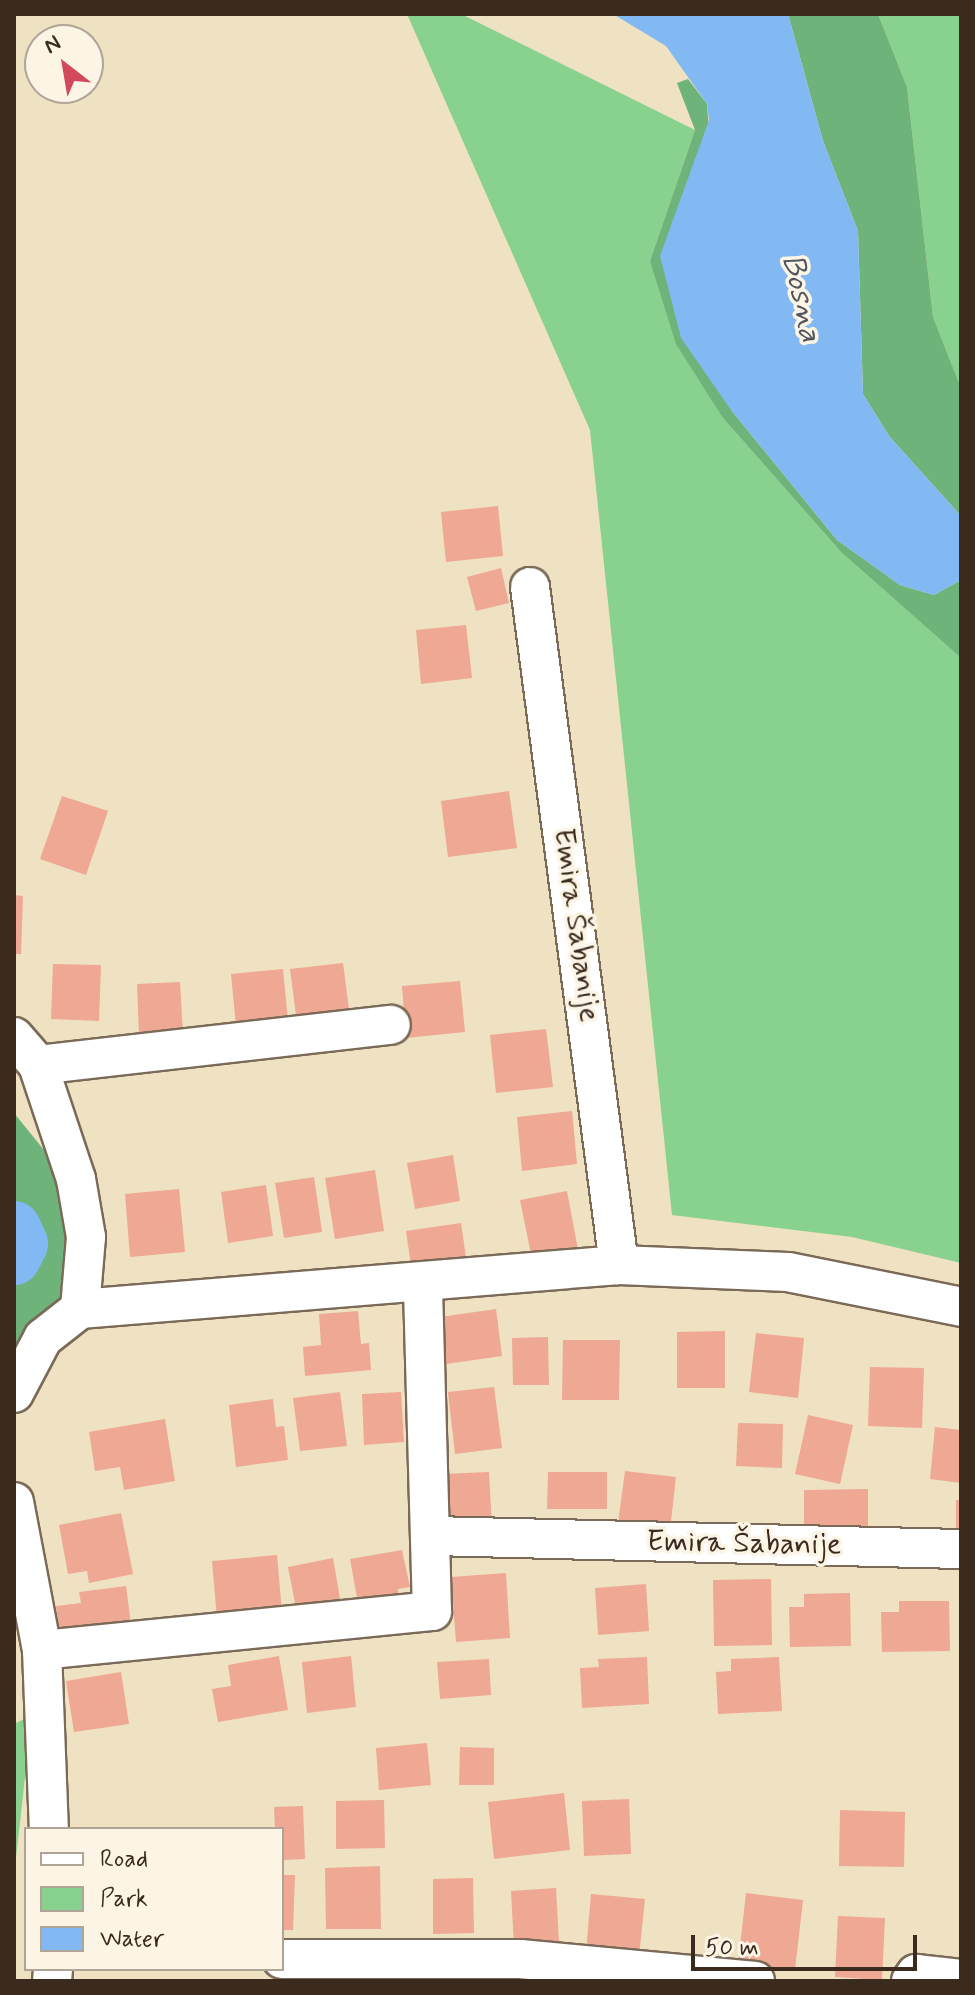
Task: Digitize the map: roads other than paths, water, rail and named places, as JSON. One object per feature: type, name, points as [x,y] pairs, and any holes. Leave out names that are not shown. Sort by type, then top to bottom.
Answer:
[{"type":"street","name":"Emira Šabanije","points":[[530,587],[619,1265]]},
{"type":"street","points":[[80,1309],[84,1222],[76,1179],[26,1051],[391,1025]]},
{"type":"street","points":[[14,1393],[43,1338],[80,1309],[619,1265],[788,1272],[961,1307]]},
{"type":"street","points":[[42,1650],[432,1611],[423,1282]]},
{"type":"street","points":[[14,1502],[42,1650],[49,1827]]},
{"type":"street","name":"Emira Šabanije","points":[[432,1536],[961,1549]]},
{"type":"street","points":[[284,1959],[755,1981]]},
{"type":"street","points":[[911,1981],[916,1974],[961,1979]]},
{"type":"water","name":"Bosna","points":[[613,14],[788,14],[823,141],[858,231],[863,394],[889,436],[961,516],[961,580],[934,595],[900,585],[837,540],[731,410],[681,338],[660,256],[709,120],[707,104],[666,46]]},
{"type":"waterway","points":[[14,1228],[21,1244],[14,1258]]}]
